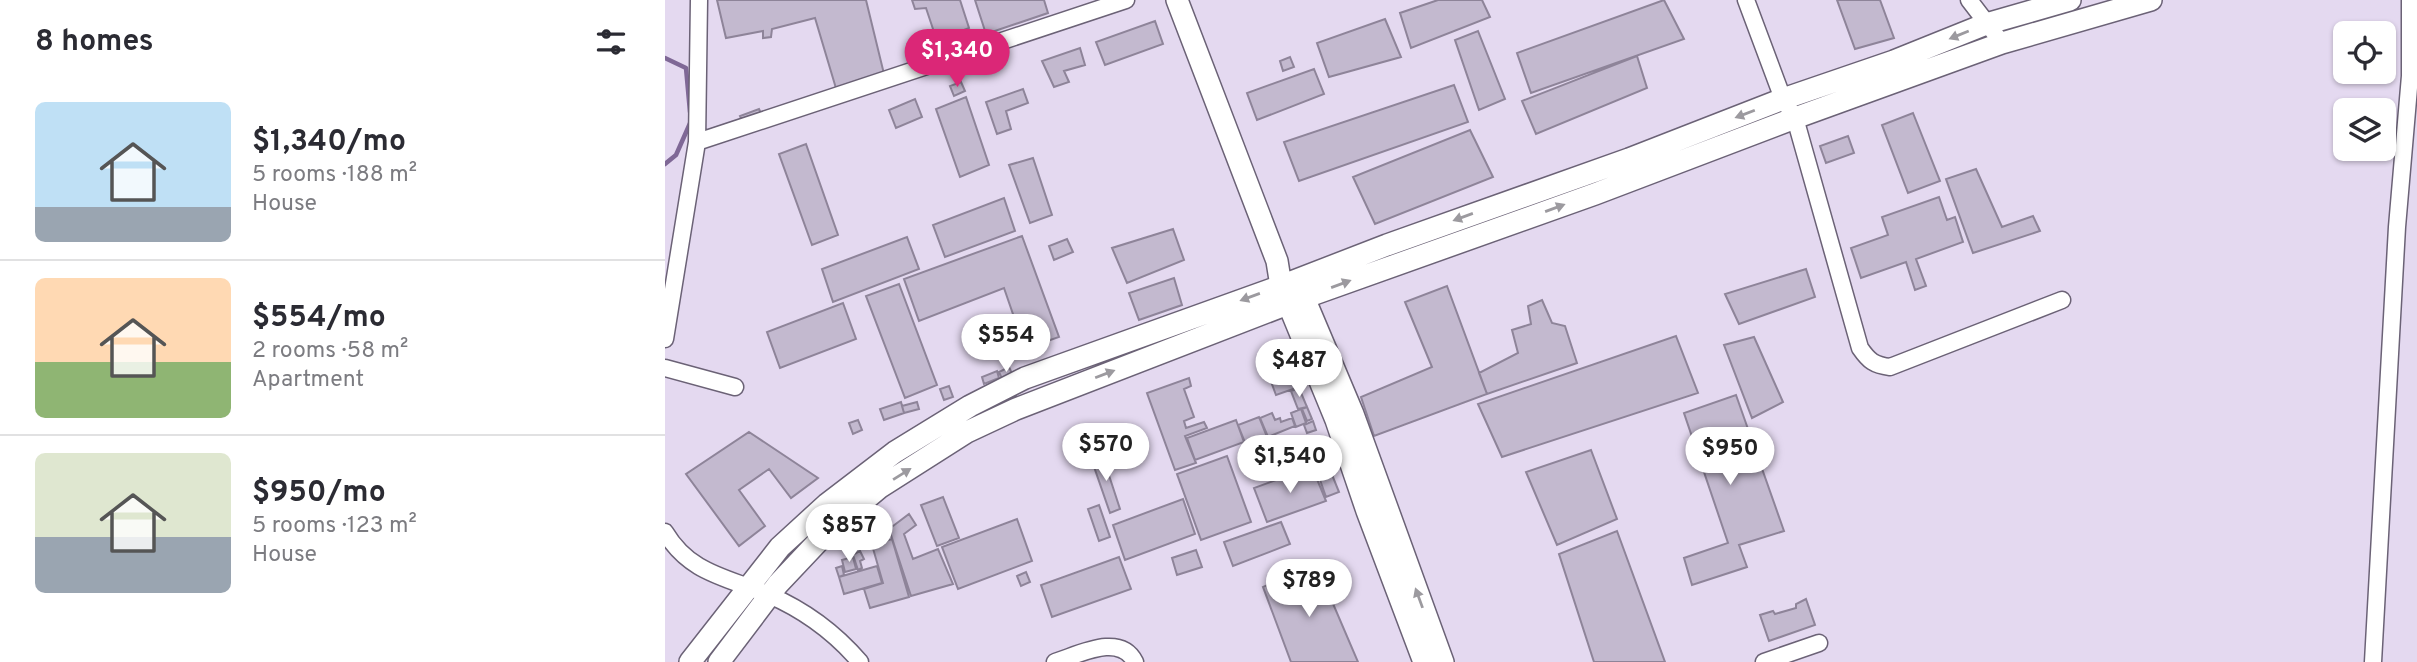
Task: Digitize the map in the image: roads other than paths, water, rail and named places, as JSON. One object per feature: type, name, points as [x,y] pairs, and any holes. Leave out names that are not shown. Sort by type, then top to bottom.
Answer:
[{"type":"street","points":[[665,340],[698,142],[699,0]]},
{"type":"street","points":[[698,142],[1126,0]]},
{"type":"street","points":[[1177,0],[1277,261],[1344,416],[1426,649],[1443,662]]},
{"type":"street","points":[[1746,0],[1783,99],[1795,118],[1860,348],[1870,361],[1876,366],[1890,367],[2062,300]]},
{"type":"street","points":[[1969,0],[2002,44]]},
{"type":"street","points":[[719,662],[770,595],[829,530],[879,488],[967,432],[1292,292],[1400,240],[1629,159],[1986,24],[2070,0]]},
{"type":"street","points":[[690,662],[780,547],[827,504],[895,452],[970,406],[1025,378],[1595,194],[1795,118],[2002,44],[2151,0]]},
{"type":"street","points":[[2374,662],[2397,227],[2410,76],[2410,0]]},
{"type":"street","points":[[665,368],[735,387]]},
{"type":"street","points":[[665,531],[673,546],[696,566],[770,595],[815,620],[846,646],[860,662]]},
{"type":"street","points":[[1764,662],[1819,643]]},
{"type":"street","points":[[1055,662],[1100,648],[1119,647],[1131,655],[1135,662]]},
{"type":"waterway","points":[[665,58],[686,68],[690,112]]},
{"type":"waterway","points":[[665,164],[676,155],[691,121]]}]
